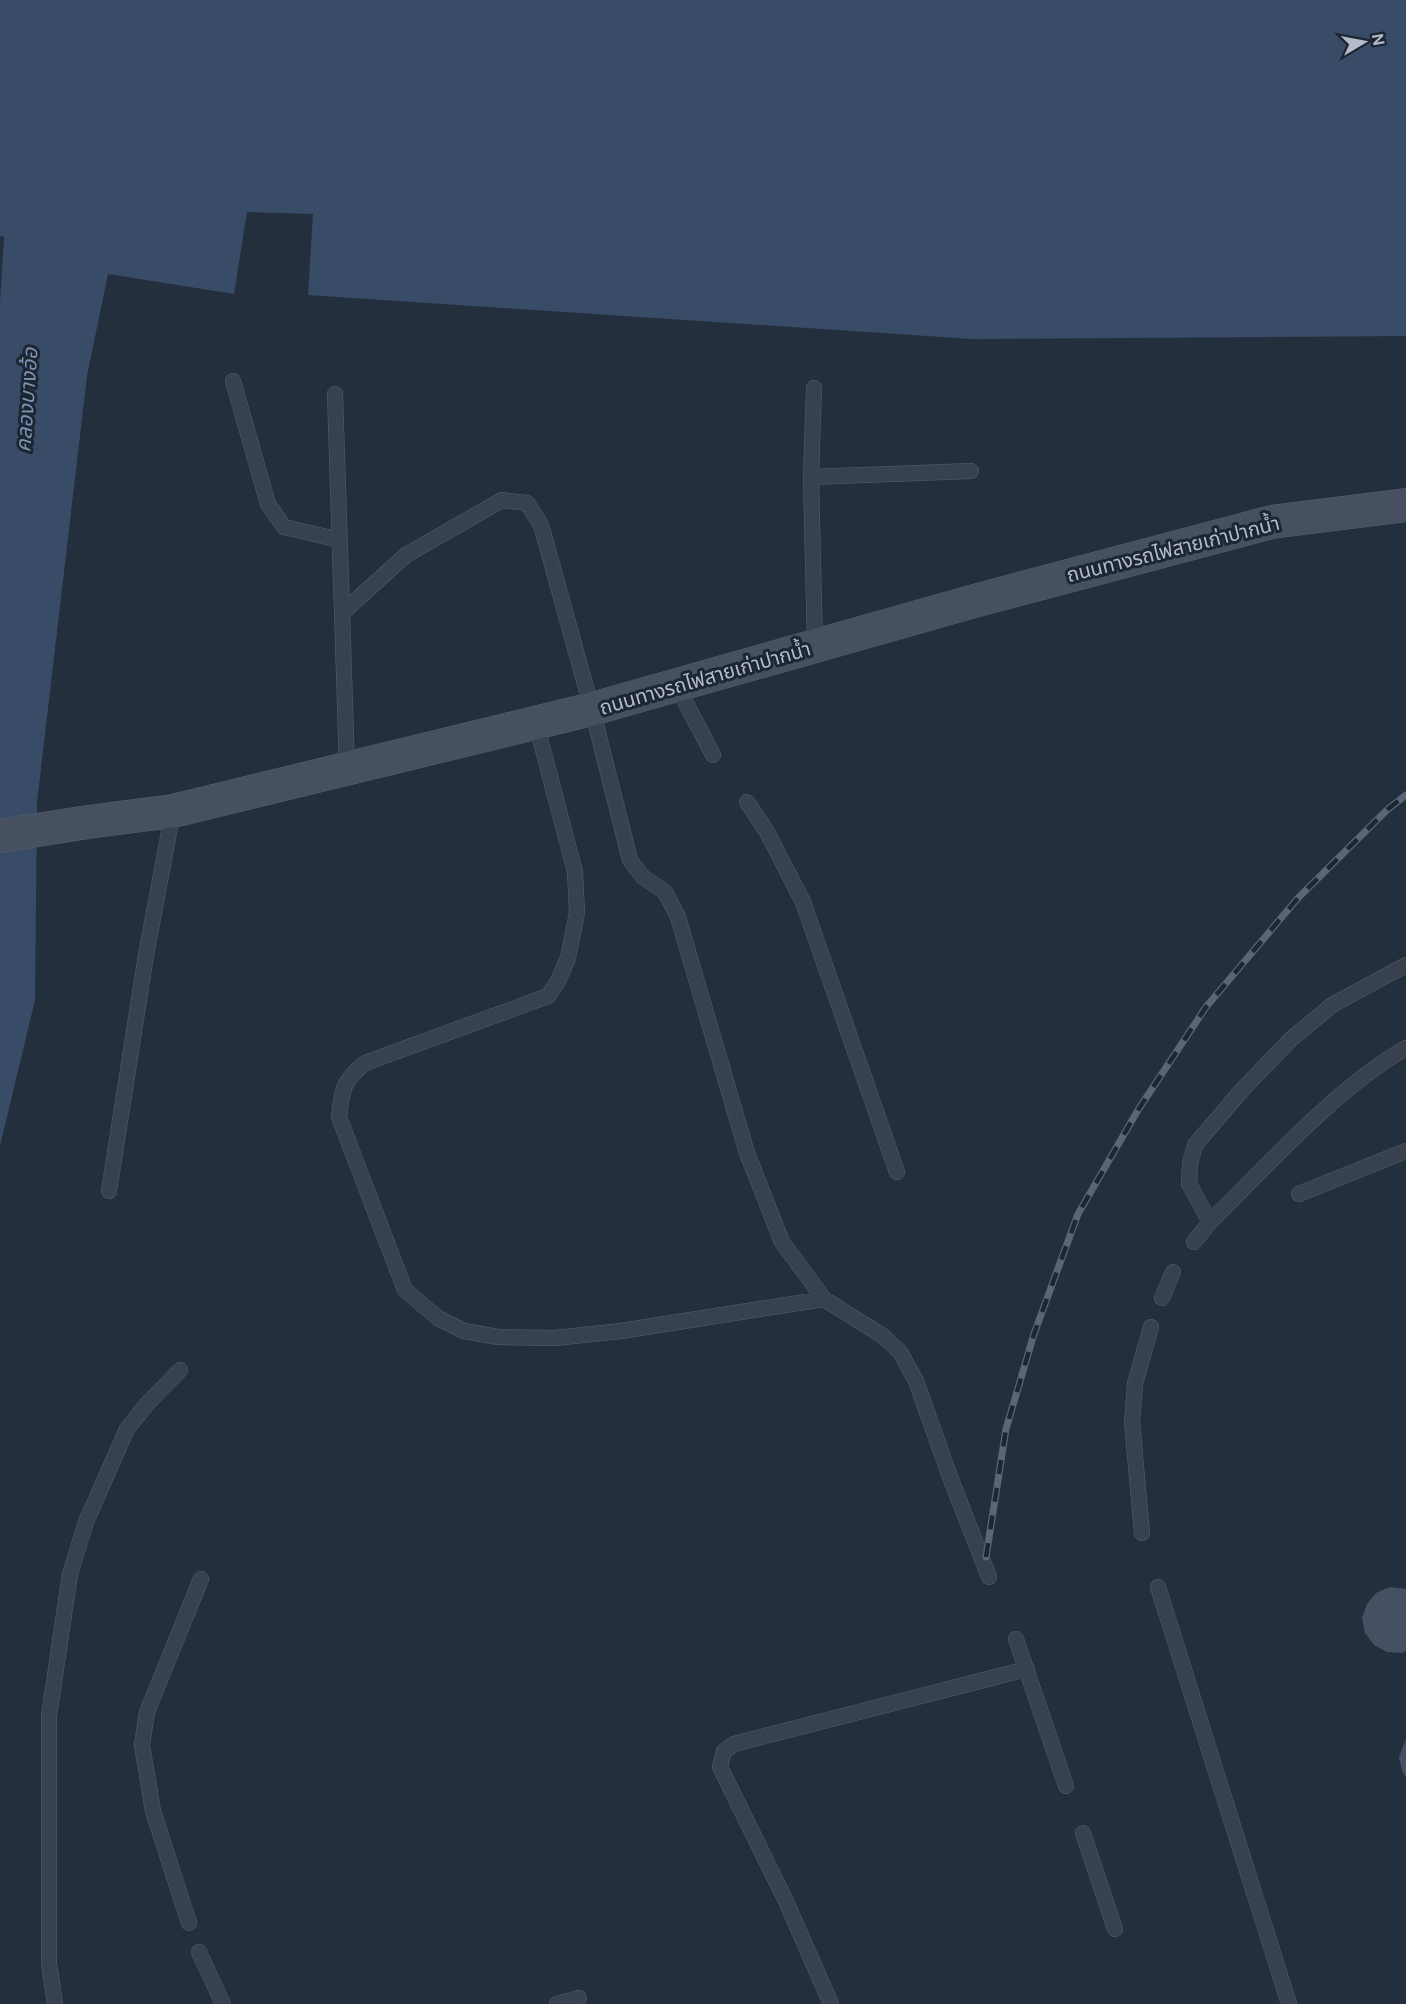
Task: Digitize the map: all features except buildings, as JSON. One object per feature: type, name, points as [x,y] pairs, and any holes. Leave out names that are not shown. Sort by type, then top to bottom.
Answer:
[{"type":"main road","name":"ถนนทางรถไฟสายเก่าปากน้ำ","points":[[0,836],[172,811],[592,709],[978,600],[1272,522],[1406,505]]},
{"type":"lane","points":[[233,381],[268,504],[284,527],[340,540]]},
{"type":"lane","points":[[814,388],[811,477],[815,647]]},
{"type":"lane","points":[[335,394],[347,768]]},
{"type":"lane","points":[[811,477],[971,471]]},
{"type":"lane","points":[[342,613],[406,555],[502,500],[527,503],[541,525],[592,709],[630,860],[643,877],[665,892],[678,917],[747,1153],[782,1242],[824,1299],[883,1336],[900,1352],[916,1381],[950,1478],[989,1577]]},
{"type":"lane","points":[[677,686],[713,755]]},
{"type":"lane","points":[[537,723],[575,872],[577,913],[568,958],[558,981],[548,996],[365,1063],[351,1075],[341,1093],[339,1117],[405,1290],[438,1318],[464,1331],[498,1336],[555,1338],[621,1331],[824,1299]]},
{"type":"lane","points":[[747,802],[767,832],[803,902],[897,1172]]},
{"type":"lane","points":[[109,1191],[146,955],[172,811]]},
{"type":"lane","points":[[1210,1222],[1188,1184],[1195,1145],[1242,1090],[1290,1040],[1332,1005],[1406,965]]},
{"type":"lane","points":[[1194,1242],[1210,1222],[1334,1101],[1381,1063],[1406,1048]]},
{"type":"lane","points":[[1299,1194],[1406,1151]]},
{"type":"lane","points":[[1162,1298],[1173,1272]]},
{"type":"lane","points":[[1142,1533],[1132,1422],[1135,1384],[1151,1327]]},
{"type":"lane","points":[[55,2004],[49,1963],[49,1716],[70,1575],[86,1522],[127,1429],[147,1404],[180,1370]]},
{"type":"lane","points":[[189,1923],[153,1811],[142,1745],[147,1712],[201,1579]]},
{"type":"lane","points":[[1158,1587],[1289,2004]]},
{"type":"lane","points":[[1016,1639],[1066,1786]]},
{"type":"lane","points":[[831,2004],[786,1899],[720,1767],[724,1751],[734,1744],[1027,1669]]},
{"type":"lane","points":[[1083,1833],[1115,1929]]},
{"type":"lane","points":[[199,1952],[223,2004]]},
{"type":"lane","points":[[557,2004],[579,1998]]},
{"type":"water","name":"คลองบางอ้อ","points":[[0,0],[1406,0],[1406,336],[972,339],[308,295],[313,214],[247,212],[234,294],[108,274],[87,376],[37,802],[35,1000],[0,1146],[0,303],[4,237],[0,236]]},
{"type":"railway","points":[[986,1557],[1006,1429],[1034,1334],[1078,1214],[1138,1110],[1206,1007],[1298,898],[1388,809],[1406,795]]}]
